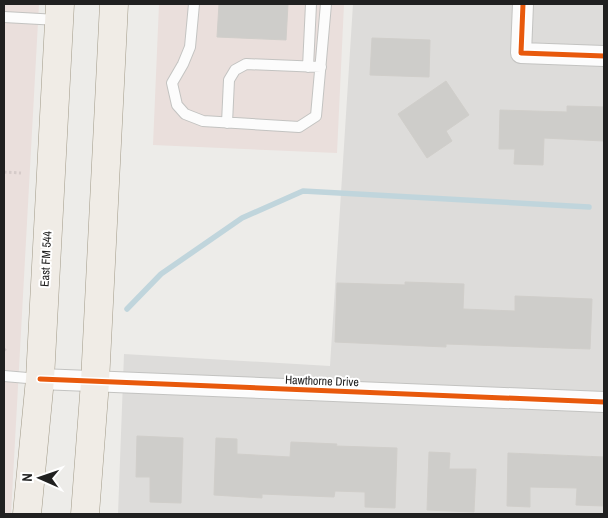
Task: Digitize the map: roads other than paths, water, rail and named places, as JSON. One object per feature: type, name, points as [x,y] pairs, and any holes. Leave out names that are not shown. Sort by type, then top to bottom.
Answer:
[{"type":"main road","points":[[85,514],[95,382],[114,4]]},
{"type":"main road","name":"East FM 544","points":[[27,514],[40,379],[59,12]]},
{"type":"street","points":[[523,4],[521,54],[604,56]]},
{"type":"street","name":"Hawthorne Drive","points":[[40,379],[604,402]]},
{"type":"lane","points":[[194,4],[190,47],[172,83],[177,105],[186,114],[203,121],[299,126],[316,116],[326,4]]},
{"type":"lane","points":[[308,66],[311,4]]},
{"type":"lane","points":[[4,17],[59,12]]},
{"type":"lane","points":[[227,123],[229,80],[235,70],[246,64],[321,67]]},
{"type":"lane","points":[[4,376],[40,379]]},
{"type":"waterway","points":[[127,309],[161,274],[242,218],[303,191],[589,207]]}]
